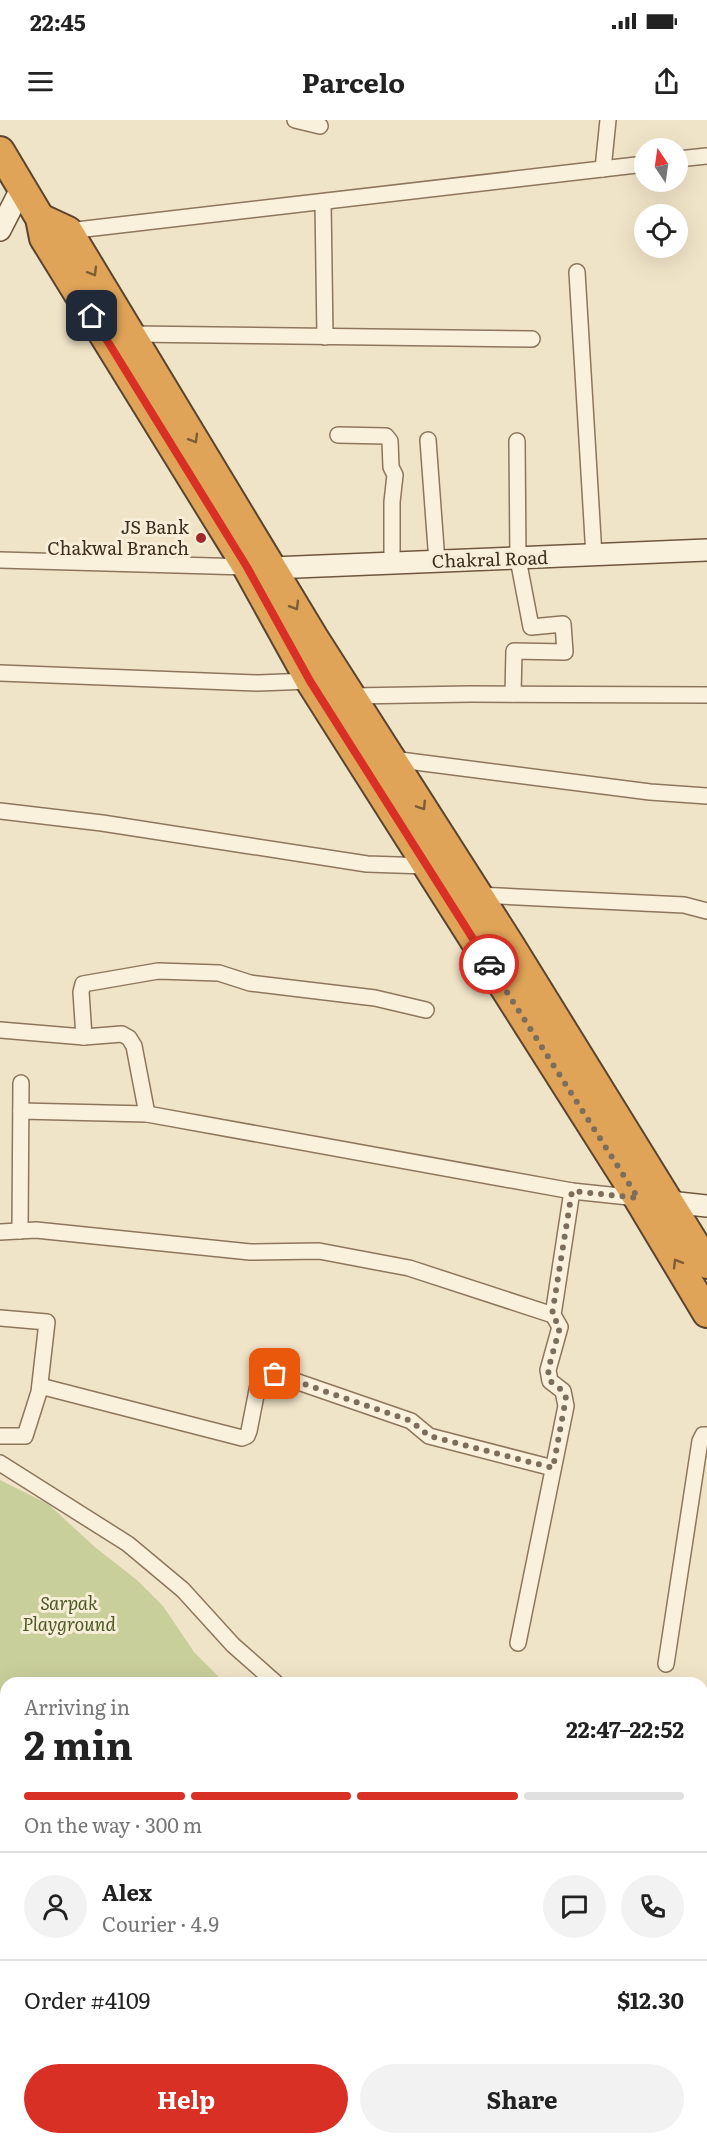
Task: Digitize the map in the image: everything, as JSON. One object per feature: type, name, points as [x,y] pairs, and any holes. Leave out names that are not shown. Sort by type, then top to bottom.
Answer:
[{"type":"highway","points":[[0,151],[40,218],[44,238],[260,568],[352,696],[707,1264]]},
{"type":"highway","points":[[40,218],[68,231],[131,334],[260,568],[310,681],[638,1198],[707,1313]]},
{"type":"street","points":[[295,120],[320,126]]},
{"type":"street","points":[[603,169],[608,120]]},
{"type":"street","points":[[688,158],[707,156]]},
{"type":"street","points":[[68,231],[634,165]]},
{"type":"street","points":[[0,230],[22,187]]},
{"type":"street","points":[[323,202],[325,337]]},
{"type":"street","points":[[577,272],[580,360],[594,556]]},
{"type":"street","points":[[131,334],[532,339]]},
{"type":"street","points":[[338,435],[387,436],[390,441],[391,467],[396,475],[392,502],[392,564]]},
{"type":"street","points":[[428,440],[437,562]]},
{"type":"street","points":[[513,694],[514,651],[565,652],[563,624],[531,627],[518,559],[517,441]]},
{"type":"street","name":"Chakral Road","points":[[260,568],[707,550]]},
{"type":"street","points":[[0,560],[260,568]]},
{"type":"street","points":[[0,673],[258,683],[310,681]]},
{"type":"street","points":[[352,696],[707,695]]},
{"type":"street","points":[[392,759],[650,792],[707,796]]},
{"type":"street","points":[[0,811],[113,824],[367,864],[426,866]]},
{"type":"street","points":[[478,895],[684,905],[707,911]]},
{"type":"street","points":[[84,1037],[81,992],[83,984],[158,971],[219,973],[250,983],[375,998],[426,1010]]},
{"type":"street","points":[[0,1030],[84,1037],[122,1034],[129,1038],[134,1046],[147,1114]]},
{"type":"street","points":[[20,1231],[21,1083]]},
{"type":"street","points":[[21,1111],[147,1114],[572,1191],[707,1206]]},
{"type":"street","points":[[552,1315],[572,1191]]},
{"type":"street","points":[[0,1232],[20,1231],[250,1252],[318,1251],[409,1268],[552,1315],[560,1327],[548,1370],[550,1381],[563,1391],[566,1398],[518,1643]]},
{"type":"street","points":[[0,1318],[47,1322],[40,1386],[25,1436],[0,1436]]},
{"type":"street","points":[[40,1386],[242,1438],[247,1436],[249,1431],[259,1380],[265,1373],[275,1374],[411,1421],[429,1436],[553,1468]]},
{"type":"street","points":[[666,1664],[700,1441],[703,1435],[707,1435]]},
{"type":"street","points":[[0,1463],[128,1544],[183,1590],[233,1645],[269,1677]]},
{"type":"green space","name":"Sarpak Playground","points":[[0,1480],[48,1504],[96,1548],[137,1580],[163,1606],[194,1652],[219,1677],[0,1677]]},
{"type":"way so far","points":[[275,1374],[411,1421],[429,1436],[553,1468],[566,1398],[563,1391],[550,1381],[548,1370],[560,1327],[552,1315],[572,1191],[638,1198],[489,964]]},
{"type":"place","name":"JS Bank Chakwal Branch","points":[[201,538]]},
{"type":"route","points":[[92,316],[247,567],[310,681],[489,964]]}]
